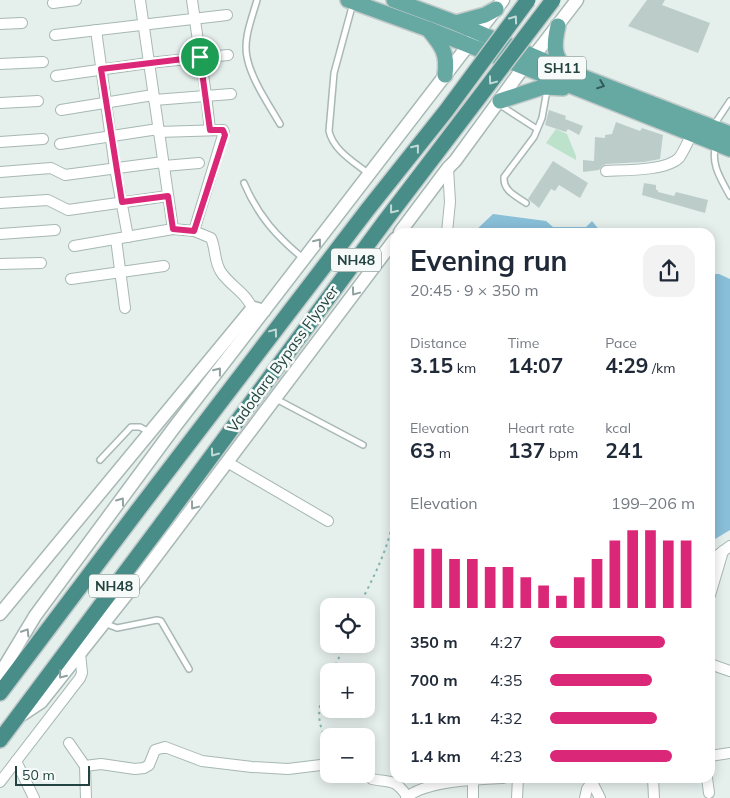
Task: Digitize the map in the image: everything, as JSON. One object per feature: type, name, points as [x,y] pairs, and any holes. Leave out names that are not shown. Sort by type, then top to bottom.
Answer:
[{"type":"highway","name":"Vadodara Bypass Flyover","points":[[0,692],[362,217],[446,111],[528,0]]},
{"type":"highway","name":"Vadodara Bypass Flyover","points":[[16,719],[385,221],[553,0]]},
{"type":"highway","name":"NH48","points":[[0,740],[16,719]]},
{"type":"main road","name":"SH11","points":[[394,0],[426,6],[456,24],[473,40],[523,68],[723,146]]},
{"type":"main road","name":"SH11","points":[[350,1],[428,29],[534,56],[575,74],[730,134]]},
{"type":"main road","points":[[456,24],[485,15],[500,5]]},
{"type":"main road","points":[[558,26],[554,43],[557,58],[562,65],[575,74]]},
{"type":"main road","points":[[428,29],[445,53],[447,62],[445,75]]},
{"type":"main road","points":[[499,102],[531,90],[548,87],[582,90]]},
{"type":"street","points":[[53,3],[76,0]]},
{"type":"street","points":[[140,0],[142,25],[173,229]]},
{"type":"street","points":[[192,0],[210,130]]},
{"type":"street","points":[[403,228],[448,168],[456,161],[523,68],[577,0]]},
{"type":"street","points":[[0,614],[222,344],[258,310],[304,259],[500,5]]},
{"type":"street","points":[[55,35],[227,15]]},
{"type":"street","points":[[0,24],[22,24]]},
{"type":"street","points":[[96,30],[110,136],[128,237]]},
{"type":"street","points":[[56,76],[148,63],[228,55]]},
{"type":"street","points":[[0,64],[42,62]]},
{"type":"street","points":[[61,110],[106,102],[231,94]]},
{"type":"street","points":[[0,103],[38,101]]},
{"type":"street","points":[[60,144],[158,130],[223,130],[225,135],[194,231]]},
{"type":"street","points":[[606,171],[652,167],[672,163],[678,158],[692,134]]},
{"type":"street","points":[[0,142],[43,139]]},
{"type":"street","points":[[0,172],[51,168],[65,175],[115,168],[199,163]]},
{"type":"street","points":[[447,228],[450,202],[448,168]]},
{"type":"street","points":[[0,203],[48,200],[68,210],[168,196]]},
{"type":"street","points":[[74,246],[173,229],[194,231],[211,238],[220,270],[228,282],[258,310]]},
{"type":"street","points":[[0,234],[55,230]]},
{"type":"street","points":[[116,239],[125,308]]},
{"type":"street","points":[[16,719],[41,702],[142,575],[390,246]]},
{"type":"street","points":[[0,264],[41,264]]},
{"type":"street","points":[[71,279],[164,266]]},
{"type":"street","points":[[0,674],[35,616],[173,430],[258,310]]},
{"type":"street","points":[[227,462],[328,521]]},
{"type":"street","points":[[715,557],[726,548]]},
{"type":"street","points":[[715,580],[726,548]]},
{"type":"street","points":[[0,782],[80,678],[82,673],[80,653]]},
{"type":"street","points":[[715,666],[730,671]]},
{"type":"street","points":[[69,744],[86,766],[86,798]]},
{"type":"street","points":[[86,766],[102,764],[136,769],[144,768],[149,765],[155,750],[165,747],[202,761],[252,768],[288,769],[320,765]]},
{"type":"street","points":[[715,755],[730,753]]},
{"type":"street","points":[[16,761],[34,798]]},
{"type":"street","points":[[375,780],[390,782]]},
{"type":"street","points":[[395,783],[399,785],[406,797],[425,787],[452,783]]},
{"type":"street","points":[[473,783],[473,798]]},
{"type":"street","points":[[517,798],[518,783]]},
{"type":"street","points":[[585,798],[590,783]]},
{"type":"street","points":[[592,783],[600,798]]},
{"type":"street","points":[[653,783],[654,798]]},
{"type":"street","points":[[708,783],[709,793]]},
{"type":"lane","points":[[258,0],[249,28],[247,57],[253,73],[280,124]]},
{"type":"lane","points":[[350,1],[334,73],[329,131],[330,138],[336,147],[369,175]]},
{"type":"lane","points":[[526,203],[506,189],[504,178],[534,137],[542,118],[548,87]]},
{"type":"lane","points":[[712,128],[730,101]]},
{"type":"lane","points":[[499,102],[537,130]]},
{"type":"lane","points":[[723,146],[714,156],[715,168],[730,196]]},
{"type":"lane","points":[[244,183],[269,226],[282,241],[304,259]]},
{"type":"lane","points":[[275,399],[363,445]]},
{"type":"lane","points":[[100,460],[131,427],[140,427],[149,432]]},
{"type":"lane","points":[[103,623],[117,628],[161,621],[189,670]]},
{"type":"path","points":[[363,598],[376,572],[390,534]]},
{"type":"path","points":[[320,708],[318,718],[321,728]]},
{"type":"green space","points":[[556,129],[567,134],[576,160],[546,143]]},
{"type":"water","points":[[493,214],[546,221],[553,227],[586,227],[592,221],[598,228],[478,228]]},
{"type":"water","points":[[715,274],[730,279],[730,530],[715,539]]},
{"type":"building","points":[[647,0],[665,0],[662,5],[710,23],[698,53],[628,26]]},
{"type":"building","points":[[549,110],[566,116],[565,119],[583,126],[579,135],[568,129],[566,132],[545,125]]},
{"type":"building","points":[[616,122],[640,131],[642,128],[663,135],[660,159],[644,162],[606,164],[599,170],[583,172],[583,160],[594,161],[595,137],[605,138],[605,135],[612,134]]},
{"type":"building","points":[[553,161],[588,183],[580,198],[559,185],[555,191],[551,189],[539,208],[528,199]]},
{"type":"building","points":[[644,183],[656,185],[658,192],[674,196],[676,192],[708,200],[705,213],[642,195]]},
{"type":"route","points":[[200,57],[210,130],[223,130],[225,135],[194,231],[173,229],[168,196],[122,202],[115,168],[101,69],[200,57]]}]
